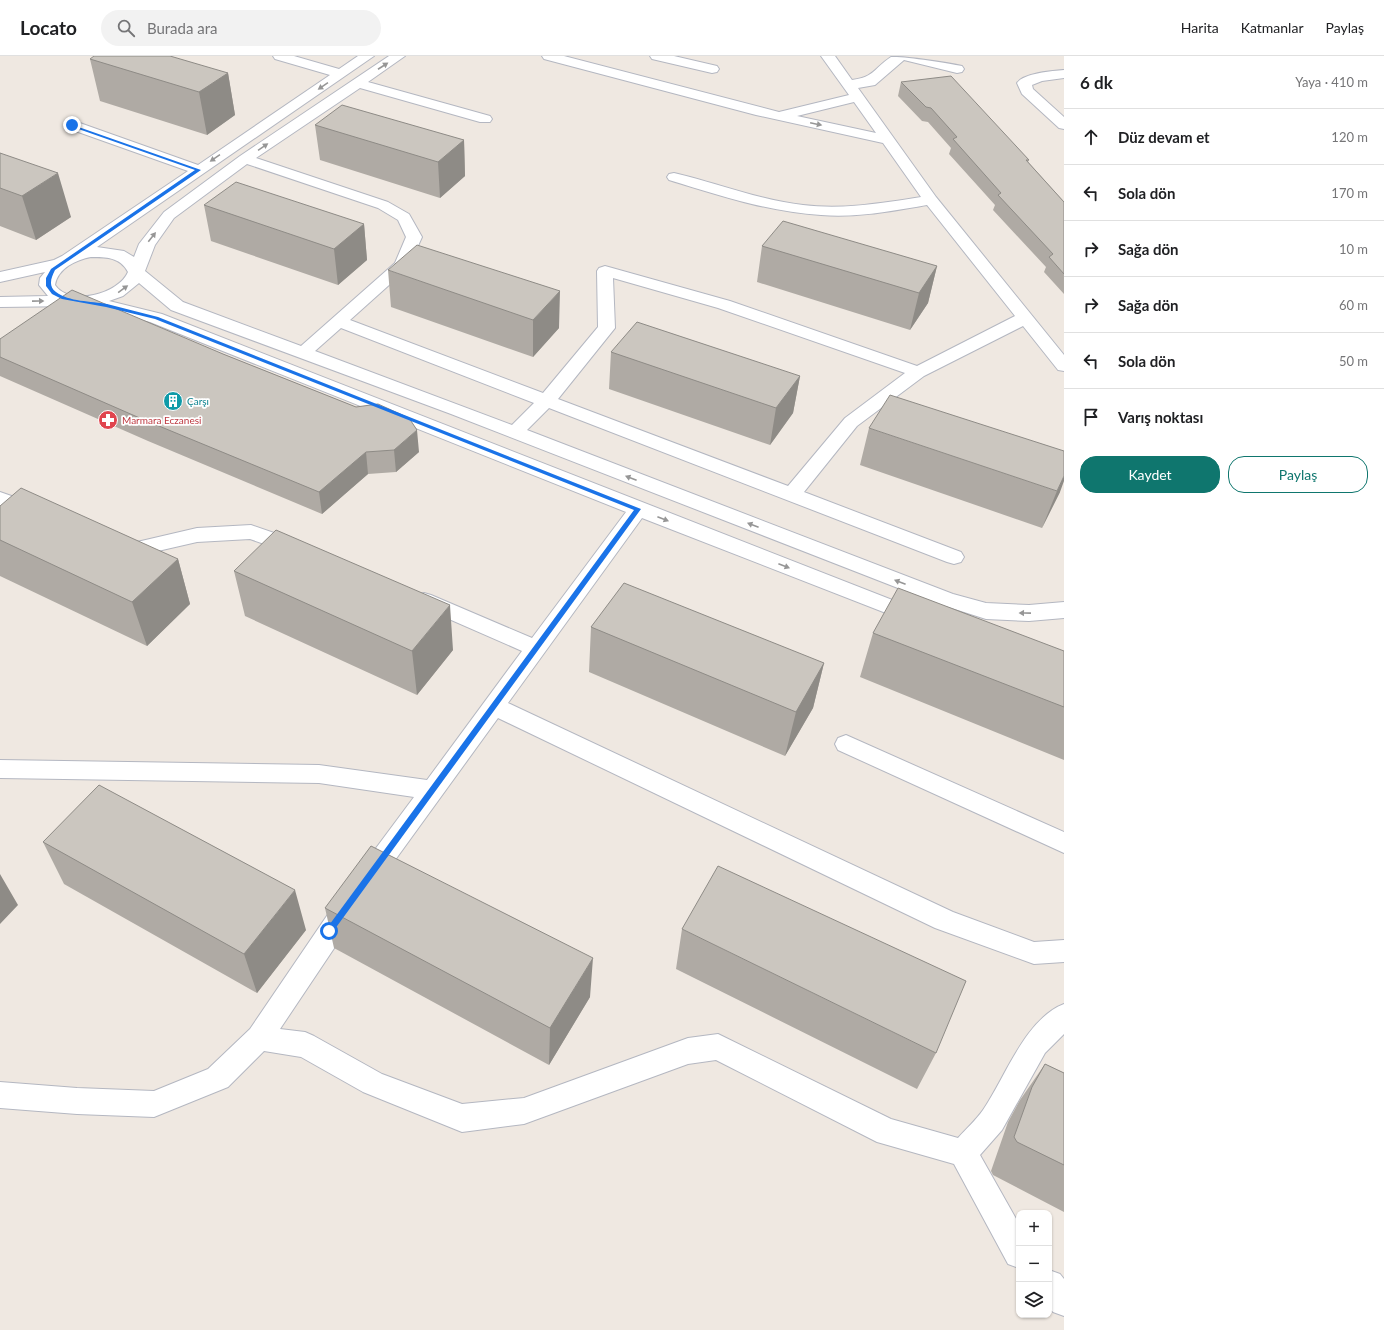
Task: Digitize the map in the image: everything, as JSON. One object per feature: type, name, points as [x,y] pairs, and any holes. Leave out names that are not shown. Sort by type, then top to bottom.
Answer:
[{"type":"street","points":[[280,56],[340,74]]},
{"type":"street","points":[[367,56],[86,248],[62,262],[53,270],[48,278],[48,286],[54,293],[63,298],[106,306],[156,318],[638,509],[934,624]]},
{"type":"street","points":[[0,302],[90,301],[117,293],[127,287],[133,280],[146,244],[169,215],[245,159],[398,56]]},
{"type":"street","points":[[549,56],[778,116],[888,140]]},
{"type":"street","points":[[657,56],[712,70]]},
{"type":"street","points":[[828,56],[931,200],[1064,366]]},
{"type":"street","points":[[849,85],[870,82],[901,56]]},
{"type":"street","points":[[904,56],[957,69]]},
{"type":"street","points":[[1064,74],[1040,76],[1024,83],[1027,91],[1064,125]]},
{"type":"street","points":[[357,83],[485,119]]},
{"type":"street","points":[[778,116],[857,97]]},
{"type":"street","points":[[72,125],[199,170]]},
{"type":"street","points":[[245,159],[383,205],[404,217],[414,237],[402,265],[303,353]]},
{"type":"street","points":[[674,177],[790,208],[822,211],[862,210],[931,200]]},
{"type":"street","points":[[0,277],[62,262],[88,253],[116,254],[127,258],[134,264],[136,272],[176,306],[514,432],[946,599],[986,611],[1029,613],[1064,610]]},
{"type":"street","points":[[514,432],[546,401],[607,328],[606,271],[662,284],[752,313],[918,372]]},
{"type":"street","points":[[791,495],[851,422],[918,372],[1025,318]]},
{"type":"street","points":[[338,322],[954,557]]},
{"type":"street","points":[[0,499],[50,518]]},
{"type":"street","points":[[0,1095],[77,1101],[154,1104],[218,1078],[259,1038],[329,931],[638,509]]},
{"type":"street","points":[[100,536],[136,549],[197,535],[251,532],[315,555]]},
{"type":"street","points":[[408,594],[536,648]]},
{"type":"street","points":[[494,706],[944,920],[1034,953],[1064,951]]},
{"type":"street","points":[[846,744],[1064,843]]},
{"type":"street","points":[[0,769],[320,774],[432,790]]},
{"type":"street","points":[[963,1152],[992,1120],[1036,1044],[1064,1016]]},
{"type":"street","points":[[259,1038],[305,1045],[372,1083],[462,1118],[524,1111],[688,1051],[718,1047],[887,1132],[963,1152],[1016,1248]]},
{"type":"street","points":[[1052,1288],[1064,1301]]},
{"type":"building","points":[[94,56],[170,56],[228,73],[199,92],[90,59]]},
{"type":"building","points":[[951,76],[1029,160],[1026,160],[1064,202],[1064,274],[1049,257],[1053,254],[998,195],[1001,193],[953,139],[957,137],[931,108],[926,107],[901,82]]},
{"type":"building","points":[[342,105],[464,140],[438,162],[315,125]]},
{"type":"building","points":[[0,153],[58,173],[22,196],[0,188]]},
{"type":"building","points":[[236,182],[364,224],[334,249],[204,205]]},
{"type":"building","points":[[783,221],[937,266],[919,293],[762,246]]},
{"type":"building","points":[[417,245],[560,291],[533,320],[388,270]]},
{"type":"building","name":"Çarşı","points":[[72,290],[223,354],[356,407],[378,404],[409,418],[417,430],[394,450],[366,452],[319,492],[142,419],[0,357],[0,339]]},
{"type":"building","points":[[637,322],[800,376],[776,408],[611,352]]},
{"type":"building","points":[[890,395],[1064,451],[1064,476],[1057,491],[869,428]]},
{"type":"building","points":[[21,488],[178,559],[132,602],[0,540],[0,506]]},
{"type":"building","points":[[276,530],[450,605],[412,651],[234,571]]},
{"type":"building","points":[[624,583],[824,663],[796,712],[591,627]]},
{"type":"building","points":[[898,588],[1064,651],[1064,707],[873,633]]},
{"type":"building","points":[[99,785],[295,890],[244,954],[43,842]]},
{"type":"building","points":[[371,846],[593,958],[550,1028],[325,908]]},
{"type":"building","points":[[718,866],[966,981],[936,1053],[682,929]]},
{"type":"building","points":[[1045,1064],[1064,1073],[1064,1165],[1017,1142],[1014,1137],[1032,1087]]},
{"type":"place","name":"Çarşı","points":[[173,401]]},
{"type":"place","name":"Marmara Eczanesi","points":[[108,420]]},
{"type":"route","points":[[72,125],[199,170],[86,248],[62,262],[53,270],[48,278],[48,286],[54,293],[63,298],[106,306],[156,318],[638,509],[329,931]]}]
